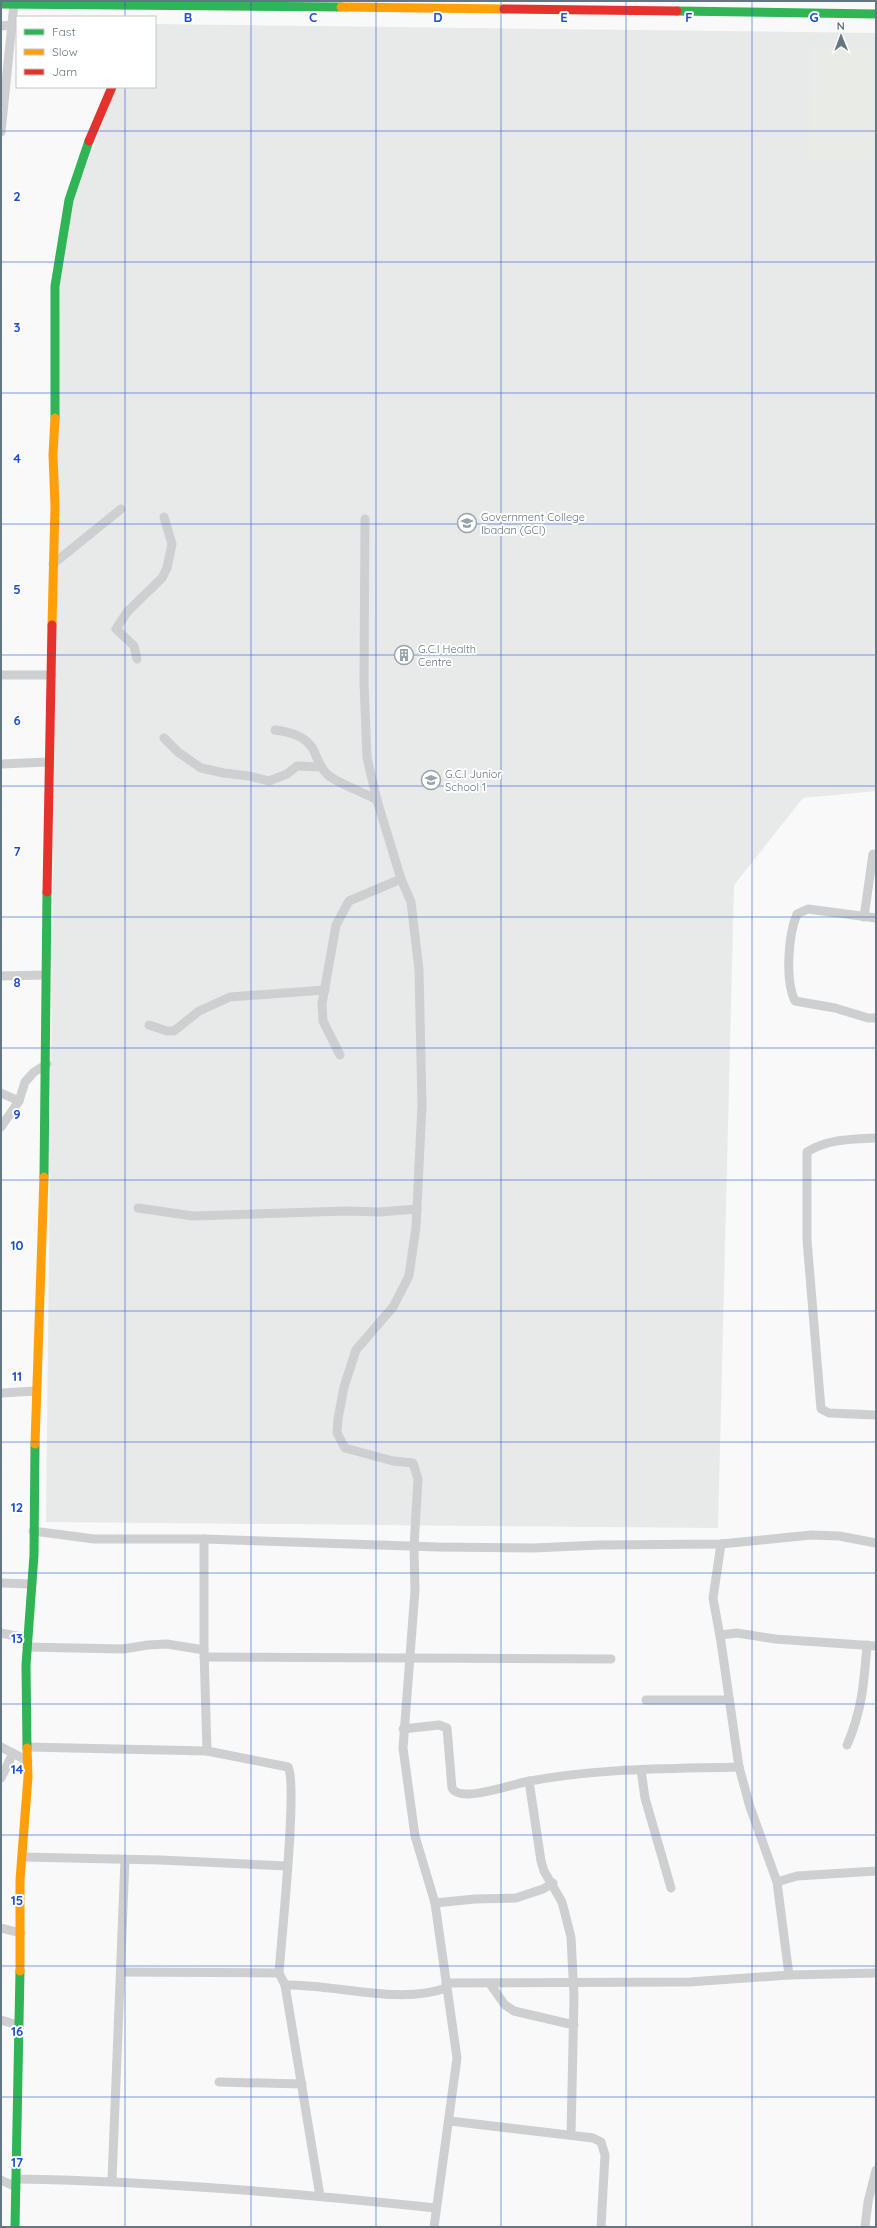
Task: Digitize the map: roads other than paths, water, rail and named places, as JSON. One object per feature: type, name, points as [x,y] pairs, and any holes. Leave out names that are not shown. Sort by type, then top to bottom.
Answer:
[{"type":"main road","points":[[1,4],[361,4],[583,6],[720,12],[876,14]]},
{"type":"main road","points":[[15,2227],[21,1933],[20,1880],[28,1761],[27,1642],[34,1555],[36,1391],[42,1261],[47,1064],[46,975],[48,762],[52,675],[55,506],[53,455],[56,389],[55,286],[61,241],[69,200],[88,144],[112,88]]},
{"type":"street","points":[[719,1],[720,12]]},
{"type":"street","points":[[1,132],[14,4]]},
{"type":"street","points":[[126,4],[126,16]]},
{"type":"street","points":[[1,26],[12,25]]},
{"type":"street","points":[[53,564],[121,509]]},
{"type":"street","points":[[137,659],[134,646],[116,630],[127,612],[162,578],[167,568],[172,544],[164,517]]},
{"type":"street","points":[[366,518],[364,694],[367,758],[377,800],[401,879],[411,902],[419,970],[422,1105],[417,1209],[409,1276],[393,1307],[356,1350],[344,1387],[337,1433],[345,1448],[393,1461],[413,1463],[418,1478],[414,1547],[415,1590],[403,1729],[403,1748],[415,1836],[435,1903],[457,2058],[450,2121],[434,2227]]},
{"type":"street","points":[[1,675],[52,675]]},
{"type":"street","points":[[275,730],[289,732],[305,739],[313,749],[320,767],[329,776],[377,800]]},
{"type":"street","points":[[164,738],[178,752],[201,768],[224,773],[250,776],[269,781],[287,774],[297,766],[320,767]]},
{"type":"street","points":[[1,764],[48,762]]},
{"type":"street","points":[[864,917],[873,854]]},
{"type":"street","points":[[340,1055],[323,1021],[322,1004],[336,925],[350,901],[401,879]]},
{"type":"street","points":[[876,918],[808,909],[797,914],[790,949],[790,982],[795,1001],[835,1008],[868,1018],[876,1018]]},
{"type":"street","points":[[1,976],[46,975]]},
{"type":"street","points":[[150,1025],[167,1031],[174,1031],[199,1011],[230,997],[246,994],[325,990]]},
{"type":"street","points":[[1,1127],[19,1101],[25,1082],[34,1072],[47,1064]]},
{"type":"street","points":[[1,1093],[19,1101]]},
{"type":"street","points":[[876,1138],[848,1139],[816,1146],[807,1152],[806,1173],[807,1240],[820,1409],[829,1413],[876,1415]]},
{"type":"street","points":[[138,1208],[193,1216],[346,1211],[379,1212],[417,1209]]},
{"type":"street","points":[[1,1393],[36,1391]]},
{"type":"street","points":[[34,1531],[94,1539],[204,1539],[414,1547],[533,1548],[600,1545],[721,1544],[811,1535],[839,1536],[876,1543]]},
{"type":"street","points":[[204,1539],[204,1654],[207,1751]]},
{"type":"street","points":[[721,1544],[713,1598],[720,1635],[739,1767],[750,1807],[777,1882],[789,1975]]},
{"type":"street","points":[[1,1583],[32,1584]]},
{"type":"street","points":[[718,1623],[737,1633]]},
{"type":"street","points":[[1,1633],[27,1642],[123,1649],[148,1644],[167,1644],[204,1654],[410,1659],[610,1659]]},
{"type":"street","points":[[720,1635],[737,1633],[776,1639],[871,1646],[858,1720],[847,1745]]},
{"type":"street","points":[[646,1700],[729,1700]]},
{"type":"street","points":[[403,1729],[439,1725],[447,1728],[452,1788],[454,1792],[469,1795],[529,1781],[596,1771],[739,1767]]},
{"type":"street","points":[[1,1747],[28,1761]]},
{"type":"street","points":[[27,1747],[207,1751],[288,1766],[292,1773],[279,1973],[286,1985],[320,2196]]},
{"type":"street","points":[[1,1778],[13,1753]]},
{"type":"street","points":[[641,1770],[645,1798],[671,1888]]},
{"type":"street","points":[[529,1781],[541,1861],[544,1871],[553,1884],[562,1902],[571,1937],[574,1982],[571,2135]]},
{"type":"street","points":[[22,1857],[126,1859],[287,1866]]},
{"type":"street","points":[[112,2180],[126,1859]]},
{"type":"street","points":[[777,1882],[797,1876],[876,1871]]},
{"type":"street","points":[[435,1903],[475,1899],[516,1898],[542,1890],[553,1884]]},
{"type":"street","points":[[1,1928],[21,1933]]},
{"type":"street","points":[[121,1972],[279,1973]]},
{"type":"street","points":[[286,1985],[309,1984],[404,1994],[434,1992],[446,1985],[574,1982],[689,1982],[789,1975],[876,1973]]},
{"type":"street","points":[[490,1984],[505,2005],[514,2011],[574,2025]]},
{"type":"street","points":[[1,2020],[18,2025]]},
{"type":"street","points":[[219,2082],[302,2084]]},
{"type":"street","points":[[450,2121],[593,2138],[601,2142],[606,2155],[601,2227]]},
{"type":"street","points":[[864,2227],[868,2202],[876,2170]]},
{"type":"street","points":[[1,2180],[16,2183],[112,2180],[320,2196],[436,2208]]},
{"type":"place","name":"Government College Ibadan (GCI)","points":[[467,523]]},
{"type":"place","name":"G.C.I Health Centre","points":[[404,655]]},
{"type":"place","name":"G.C.I Junior School 1","points":[[431,780]]}]
